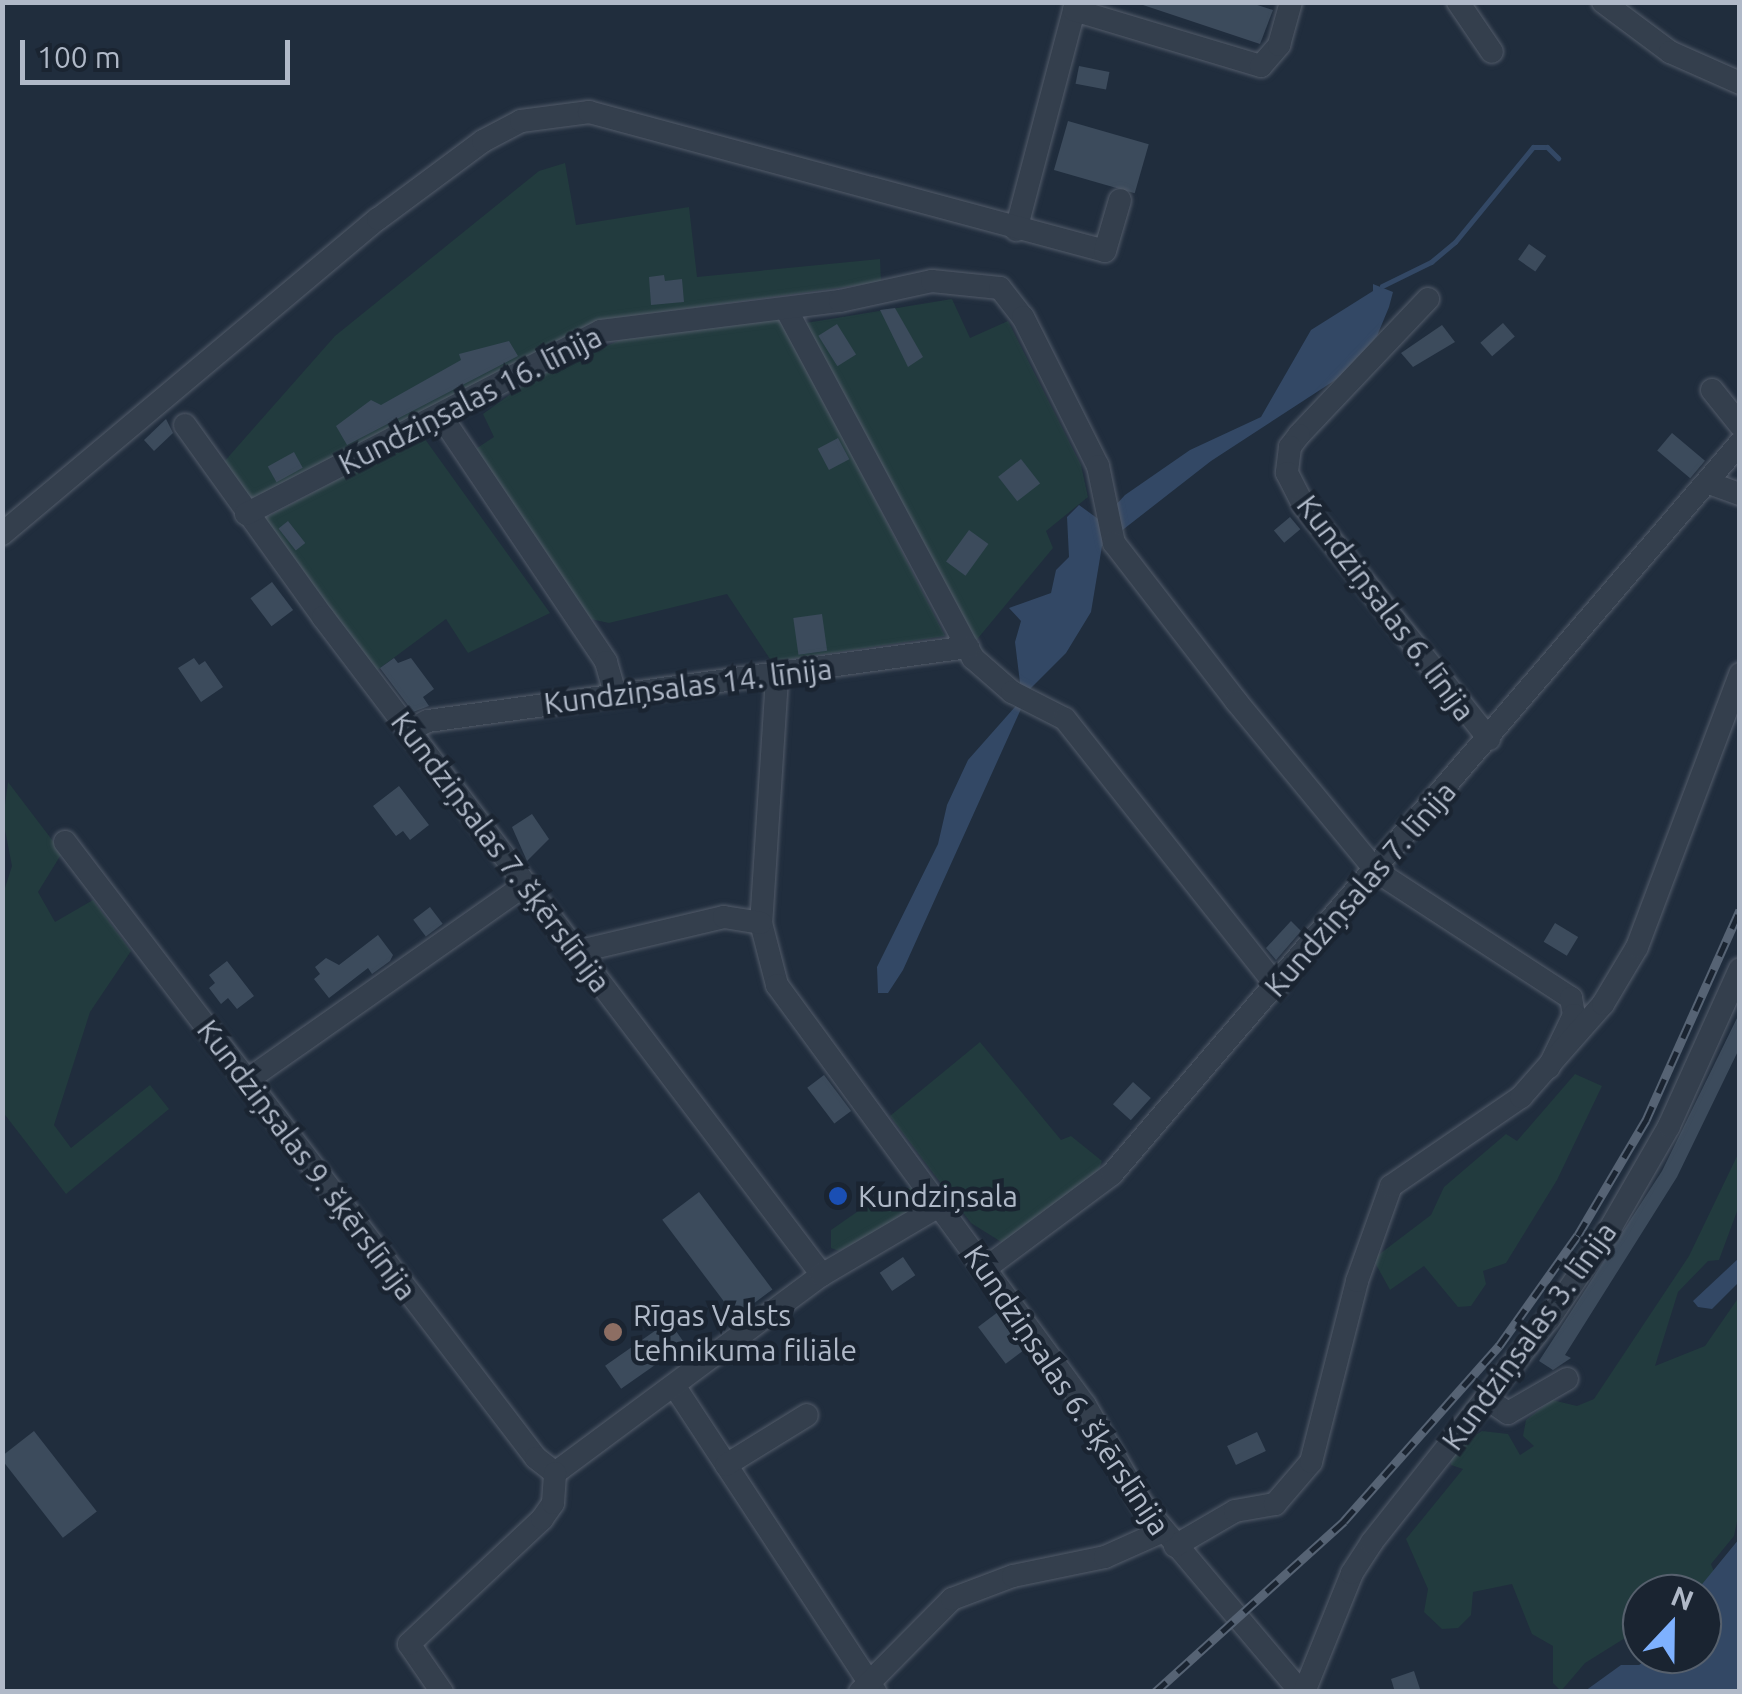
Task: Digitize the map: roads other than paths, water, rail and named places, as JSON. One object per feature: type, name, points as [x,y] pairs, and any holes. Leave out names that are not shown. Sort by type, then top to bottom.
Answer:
[{"type":"street","points":[[1016,230],[1074,10],[1262,66],[1279,45],[1291,2]]},
{"type":"street","points":[[1458,2],[1492,52]]},
{"type":"street","points":[[1604,2],[1670,52],[1740,83]]},
{"type":"street","points":[[2,534],[378,219],[483,141],[522,121],[590,112],[1106,252],[1120,200]]},
{"type":"street","name":"Kundziņsalas 16. līnija","points":[[246,514],[601,331],[786,309],[932,281],[1000,288],[1023,317],[1098,466],[1114,543],[1128,566],[1376,871]]},
{"type":"street","name":"Kundziņsalas 6. līnija","points":[[1428,300],[1299,435],[1290,447],[1286,473],[1384,611],[1489,739]]},
{"type":"street","points":[[786,309],[968,647],[1012,692],[1065,719],[1276,986]]},
{"type":"street","points":[[1712,390],[1738,432]]},
{"type":"street","points":[[440,416],[606,662],[615,693]]},
{"type":"street","name":"Kundziņsalas 7. šķērslīnija","points":[[185,425],[246,514],[822,1275]]},
{"type":"street","name":"Kundziņsalas 7. līnija","points":[[986,1268],[1112,1174],[1709,483],[1738,432]]},
{"type":"street","points":[[1709,483],[1740,494]]},
{"type":"street","name":"Kundziņsalas 14. līnija","points":[[410,730],[428,721],[615,693],[777,678],[968,647]]},
{"type":"street","points":[[674,1387],[868,1689],[952,1599],[1013,1576],[1105,1557],[1169,1538],[1235,1511],[1262,1511],[1290,1490],[1322,1436],[1357,1281],[1391,1186],[1521,1097],[1603,1004],[1637,947],[1740,674]]},
{"type":"street","name":"Kundziņsalas 6. šķērslīnija","points":[[777,678],[761,923],[777,984],[1085,1405],[1169,1538],[1302,1692]]},
{"type":"street","name":"Kundziņsalas 9. šķērslīnija","points":[[65,842],[536,1458],[554,1473]]},
{"type":"street","points":[[1376,871],[1571,998],[1574,1015],[1549,1066]]},
{"type":"street","points":[[246,1081],[526,884]]},
{"type":"street","points":[[576,952],[724,916],[761,923]]},
{"type":"street","name":"Kundziņsalas 3. līnija","points":[[1302,1692],[1352,1573],[1583,1272],[1641,1176],[1740,969]]},
{"type":"street","points":[[442,1692],[409,1644],[542,1519],[554,1504],[554,1473],[822,1275],[939,1206]]},
{"type":"street","points":[[1487,1399],[1508,1413],[1567,1380]]},
{"type":"street","points":[[726,1464],[807,1415]]},
{"type":"water","points":[[1373,284],[1393,292],[1389,307],[1377,336],[1343,375],[1211,461],[1102,546],[1091,612],[1066,653],[1030,689],[903,970],[888,993],[878,993],[877,967],[938,844],[947,805],[968,760],[1022,699],[1015,642],[1021,621],[1009,608],[1051,593],[1056,570],[1069,557],[1067,517],[1079,505],[1101,521],[1125,495],[1190,450],[1261,417],[1311,330],[1373,291]]},
{"type":"water","points":[[1739,1258],[1739,1282],[1712,1309],[1698,1307],[1693,1301]]},
{"type":"water","points":[[1739,1539],[1739,1691],[1585,1691],[1621,1665],[1622,1674],[1722,1674],[1722,1574],[1710,1574]]},
{"type":"waterway","points":[[1382,286],[1431,262],[1455,242],[1533,147],[1547,147],[1558,158]]},
{"type":"railway","points":[[1155,1692],[1344,1521],[1499,1346],[1578,1235],[1646,1120],[1740,910]]},
{"type":"place","name":"Kundziņsala","points":[[838,1196]]},
{"type":"place","name":"Rīgas Valsts tehnikuma filiāle","points":[[613,1332]]}]
